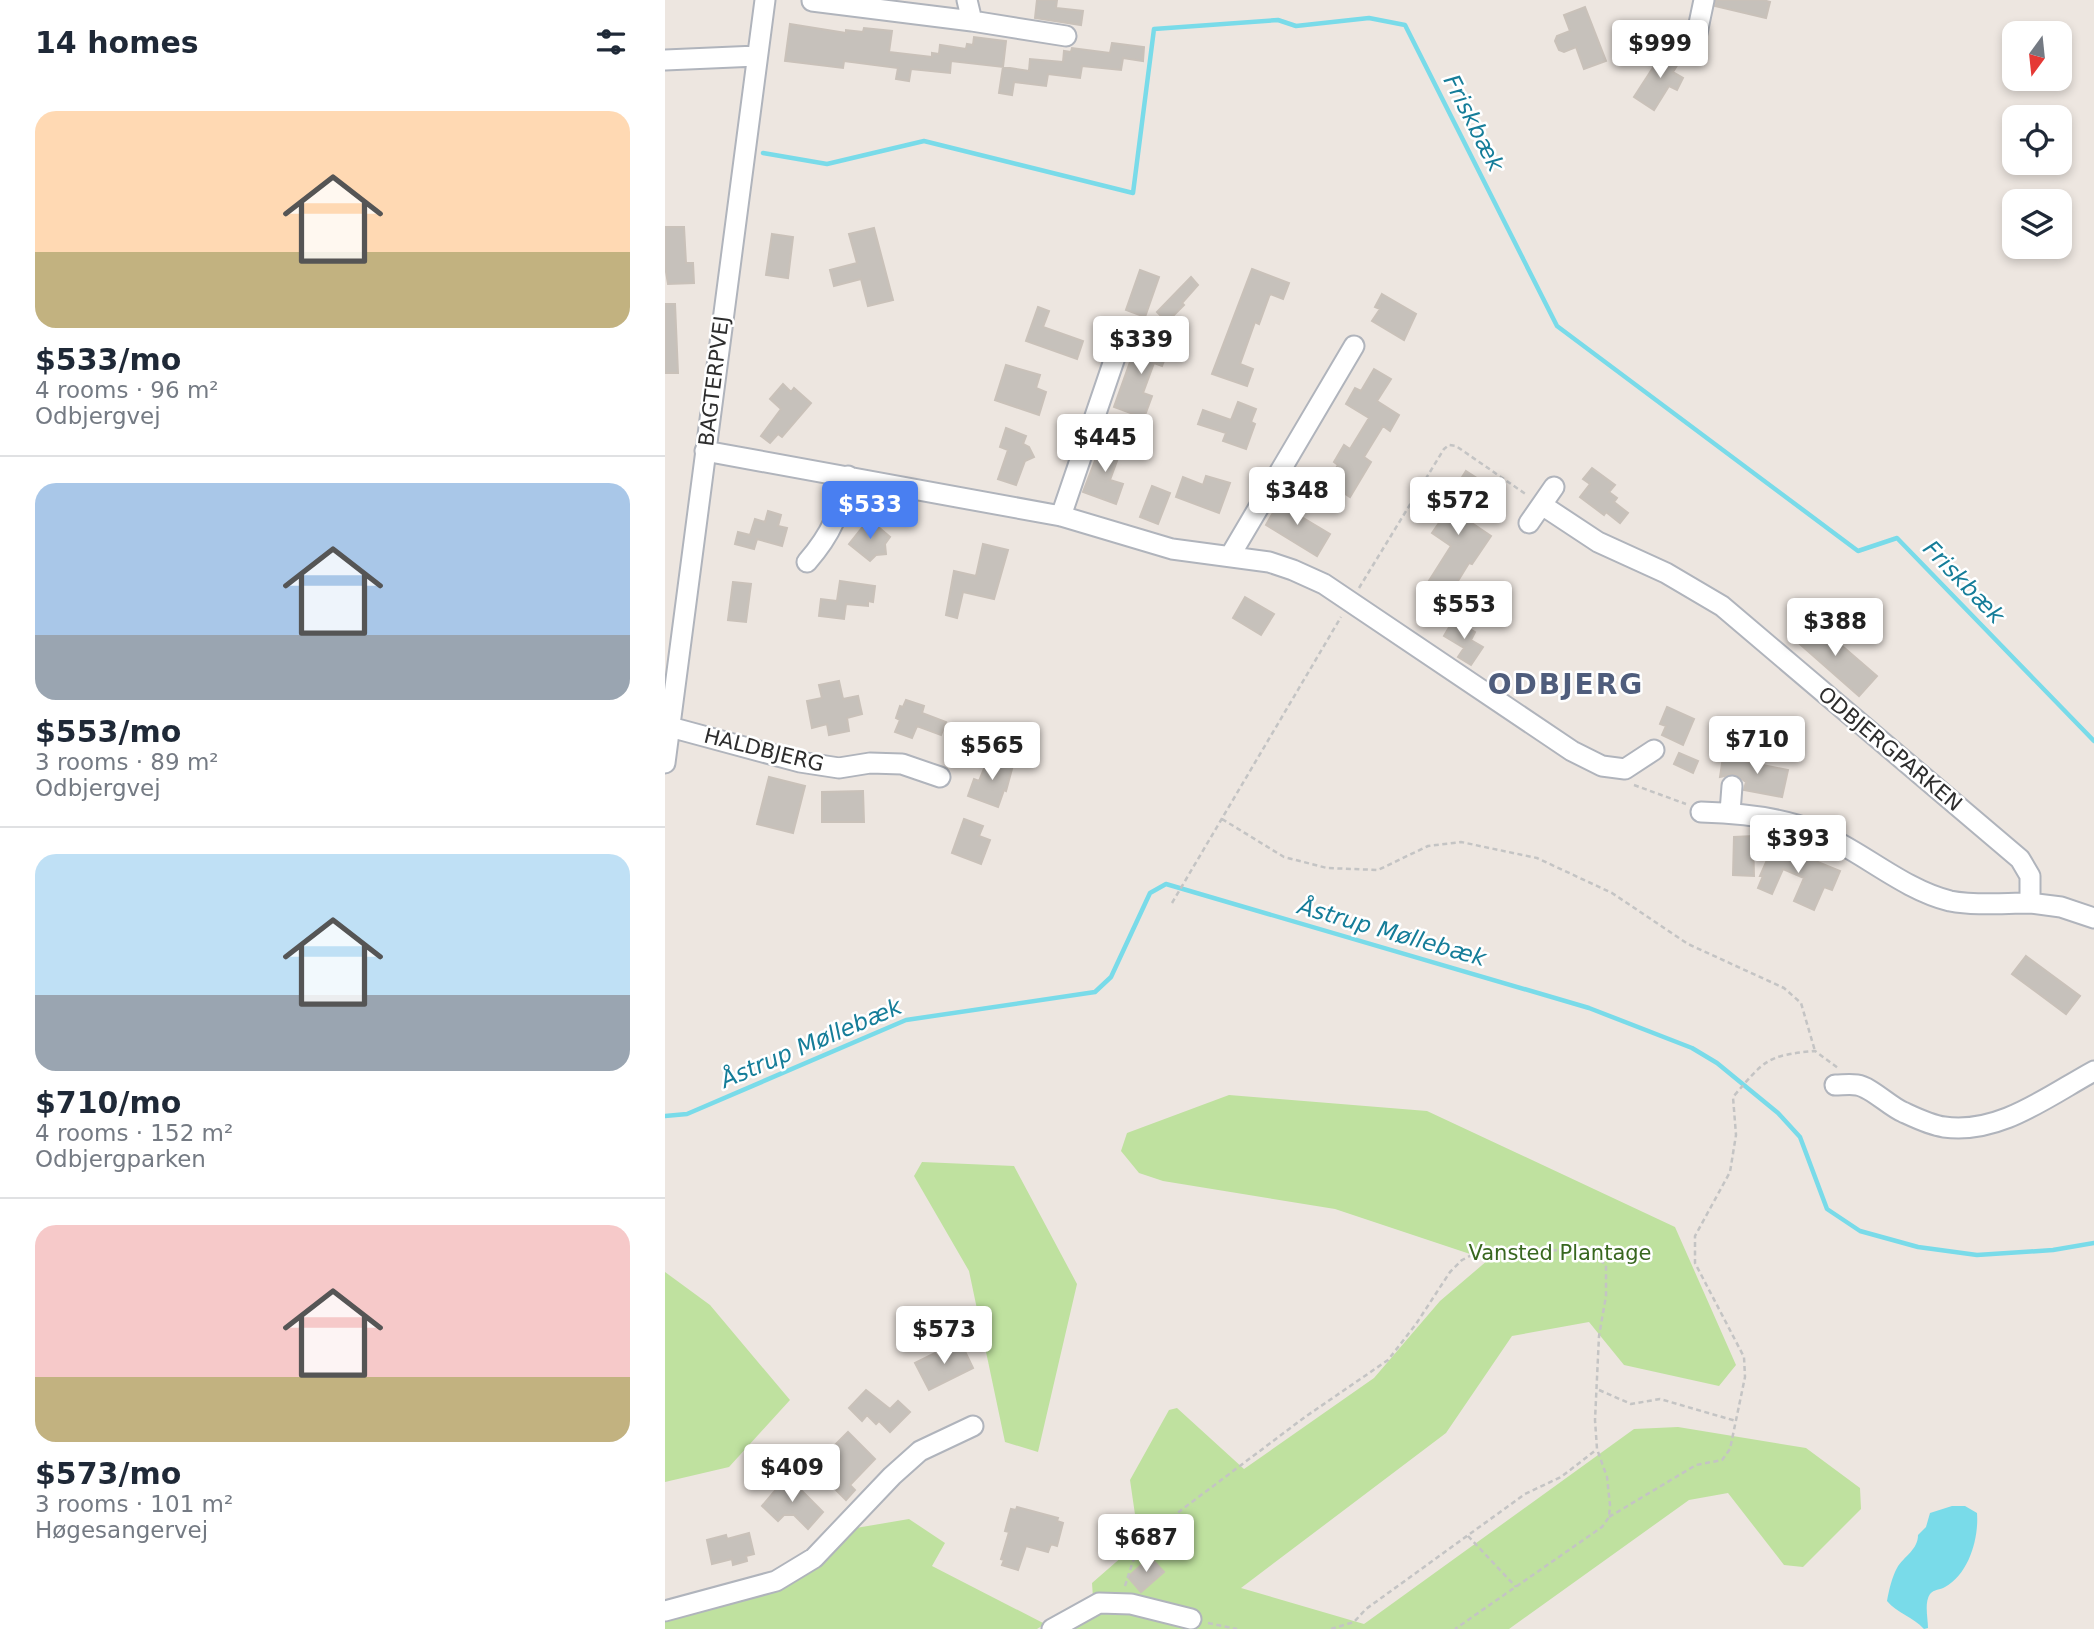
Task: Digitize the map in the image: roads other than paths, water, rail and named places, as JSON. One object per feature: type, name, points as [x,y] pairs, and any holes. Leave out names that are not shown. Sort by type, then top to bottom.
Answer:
[{"type":"street","name":"BAGTERPVEJ","points":[[665,763],[765,0]]},
{"type":"street","points":[[967,0],[972,21]]},
{"type":"street","points":[[1696,38],[1704,0]]},
{"type":"street","points":[[812,1],[1066,36]]},
{"type":"street","points":[[665,60],[757,56]]},
{"type":"street","points":[[1061,516],[1125,328]]},
{"type":"street","points":[[1230,556],[1354,346]]},
{"type":"street","points":[[705,451],[1061,516],[1172,549],[1269,562],[1324,584],[1573,751],[1602,766],[1625,769],[1654,750]]},
{"type":"street","points":[[807,562],[824,542],[839,515],[849,476]]},
{"type":"street","points":[[1529,523],[1554,487]]},
{"type":"street","name":"ODBJERGPARKEN","points":[[1542,505],[1598,542],[1667,573],[1722,606],[2019,859],[2030,876],[2030,903]]},
{"type":"street","name":"HALDBJERG","points":[[670,727],[800,762],[839,768],[870,763],[902,764],[940,777]]},
{"type":"street","points":[[1730,813],[1732,786]]},
{"type":"street","points":[[1701,812],[1779,820],[1817,832],[1919,889],[1949,901],[2061,906],[2094,918]]},
{"type":"street","points":[[1836,1076],[1859,1085],[1898,1110],[1925,1122],[1943,1127],[1965,1128],[1987,1126],[2009,1117],[2094,1071]]},
{"type":"street","points":[[665,1611],[776,1581],[785,1576],[814,1558],[892,1476],[920,1451],[973,1426]]},
{"type":"street","points":[[1052,1629],[1098,1603],[1131,1604],[1191,1619]]},
{"type":"water","points":[[1952,1506],[1965,1506],[1977,1513],[1974,1544],[1966,1564],[1953,1581],[1930,1594],[1927,1606],[1928,1628],[1924,1629],[1887,1601],[1889,1592],[1897,1568],[1916,1545],[1918,1535],[1926,1527],[1930,1513]]},
{"type":"waterway","name":"Friskbæk","points":[[763,153],[827,164],[924,141],[1133,193],[1154,29],[1278,20],[1296,26],[1369,18],[1405,25],[1557,326],[1858,551],[1897,538],[2094,741]]},
{"type":"waterway","name":"Åstrup Møllebæk","points":[[665,1116],[687,1114],[906,1020],[1095,992],[1111,977],[1150,893],[1166,884],[1589,1008],[1692,1048],[1717,1063],[1778,1113],[1800,1137],[1827,1209],[1860,1231],[1918,1247],[1977,1255],[2053,1250],[2094,1243]]},
{"type":"district","name":"ODBJERG","points":[[1566,684]]},
{"type":"park label","name":"Vansted Plantage","points":[[1560,1253]]}]
